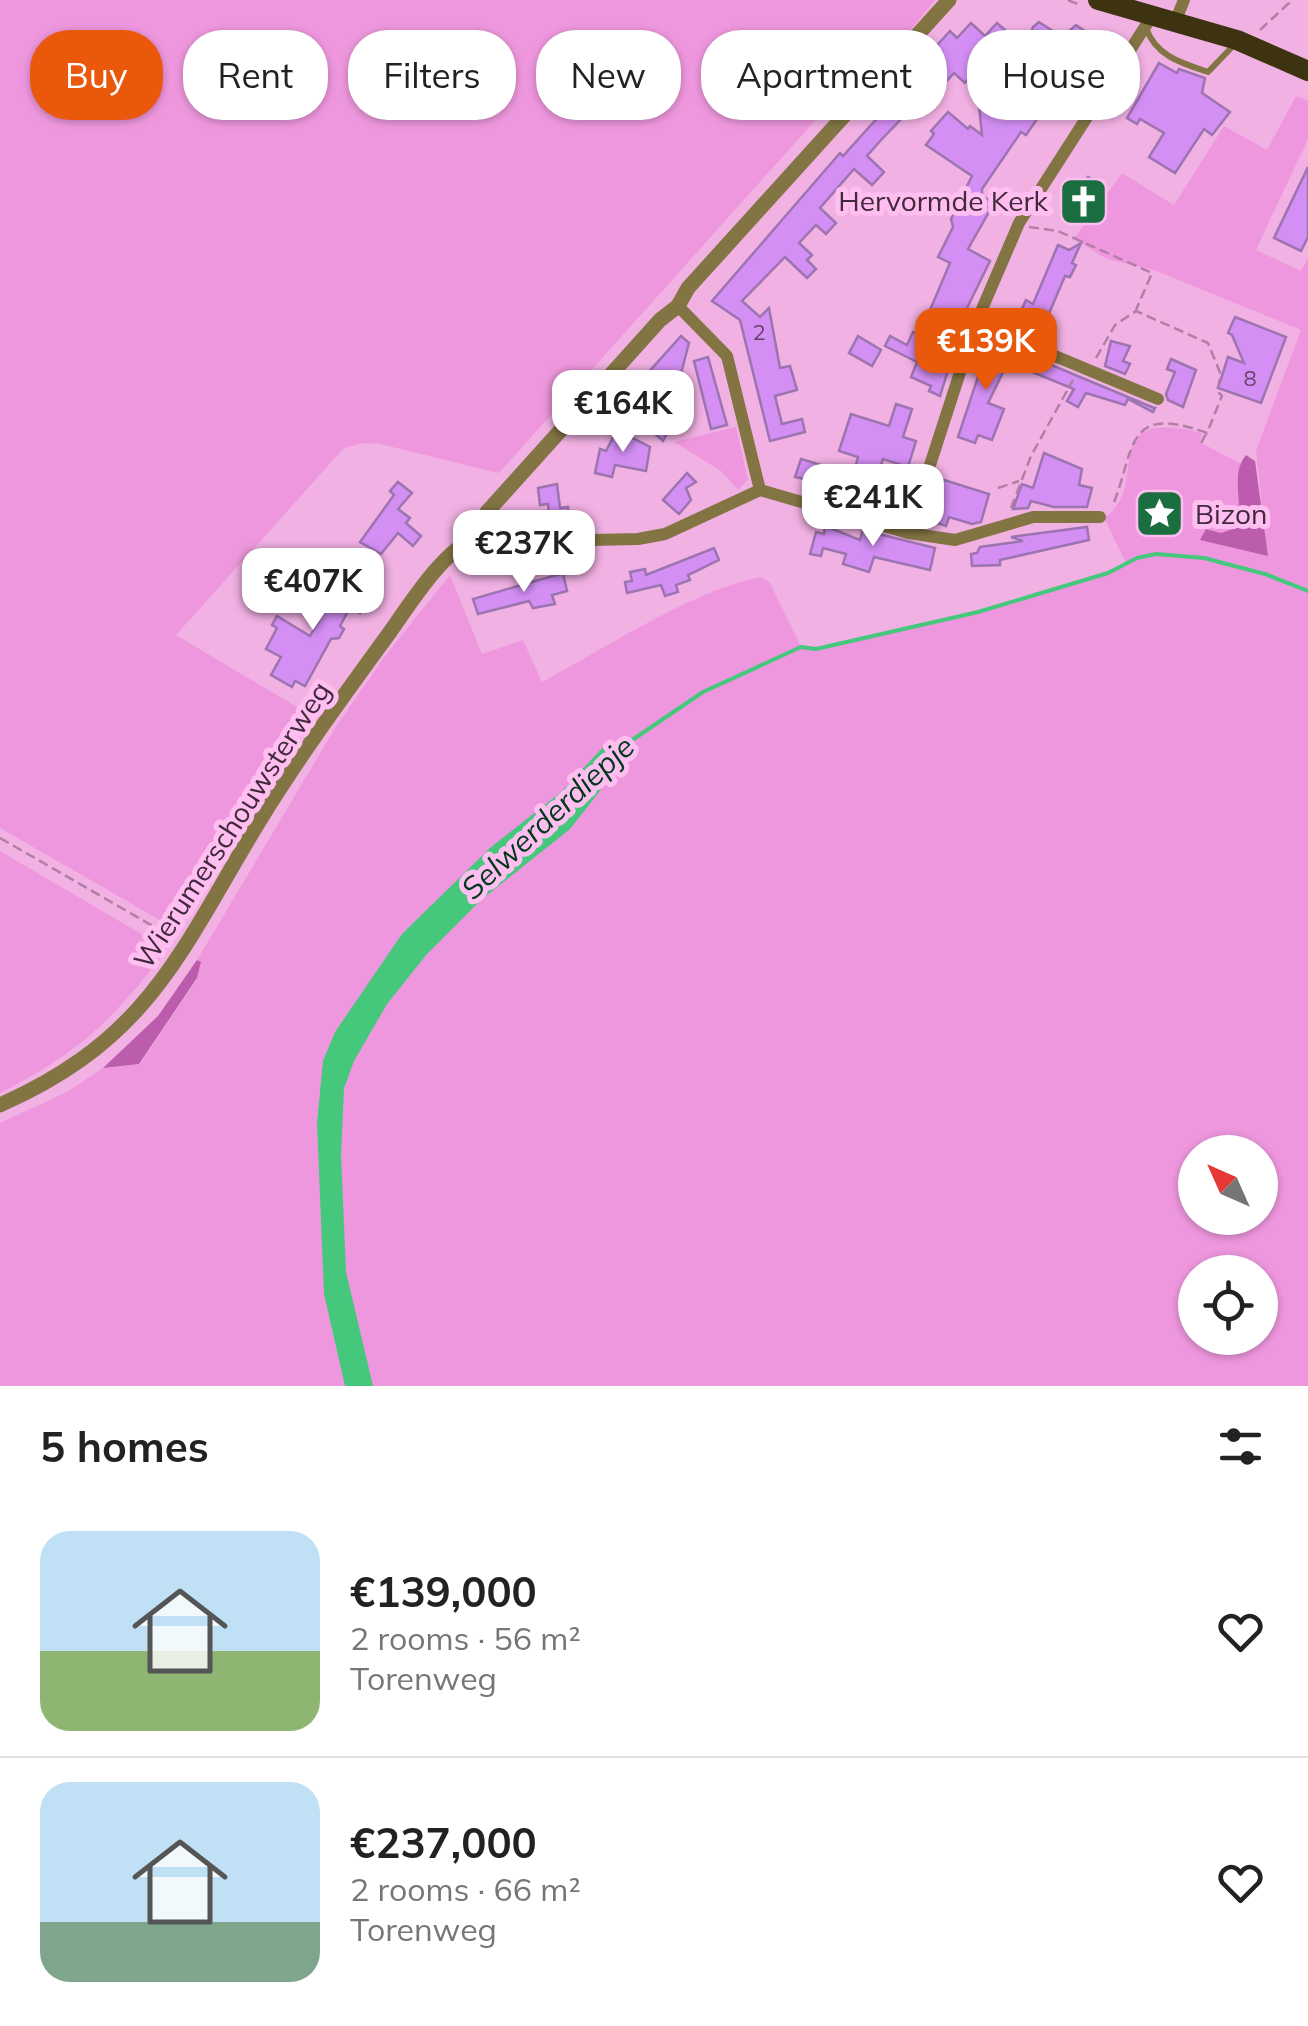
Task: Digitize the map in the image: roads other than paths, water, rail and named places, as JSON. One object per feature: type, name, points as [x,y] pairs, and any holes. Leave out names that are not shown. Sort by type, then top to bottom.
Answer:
[{"type":"main road","points":[[1098,0],[1149,21],[1174,22],[1236,40],[1308,71]]},
{"type":"street","name":"Wierumerschouwsterweg","points":[[0,1105],[62,1073],[97,1048],[153,994],[188,946],[258,822],[332,710],[458,546],[476,538],[487,512],[660,320],[678,306],[688,288],[948,0]]},
{"type":"street","points":[[1174,22],[1184,0]]},
{"type":"street","points":[[908,533],[976,323],[1019,224],[1149,21]]},
{"type":"street","points":[[678,306],[726,356],[760,490]]},
{"type":"street","points":[[976,323],[1082,364],[1158,399]]},
{"type":"street","points":[[476,538],[490,548],[504,549],[547,541],[638,539],[664,534],[760,490],[908,533],[955,540],[1049,516],[1100,517]]},
{"type":"lane","points":[[1149,21],[1153,46],[1184,64],[1208,72],[1236,40]]},
{"type":"water","points":[[608,742],[615,743],[625,759],[570,829],[481,900],[427,954],[387,1004],[354,1061],[344,1088],[341,1155],[346,1272],[373,1386],[345,1386],[324,1294],[317,1123],[323,1061],[335,1032],[402,934],[491,847],[560,793]]},
{"type":"waterway","name":"Selwerderdiepje","points":[[616,751],[703,692],[801,647],[816,649],[978,612],[1108,573],[1137,558],[1156,554],[1204,558],[1265,574],[1308,591]]},
{"type":"place","name":"Hervormde Kerk","points":[[1083,201]]},
{"type":"place","name":"Bizon","points":[[1160,514]]}]
